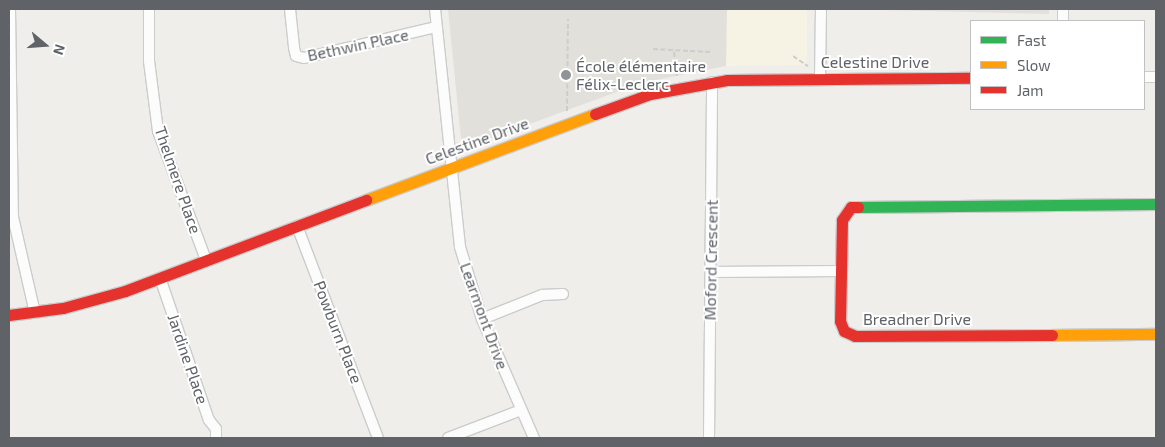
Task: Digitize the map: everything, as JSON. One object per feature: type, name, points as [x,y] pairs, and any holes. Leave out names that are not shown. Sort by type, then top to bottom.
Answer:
[{"type":"street","points":[[10,9],[13,217],[35,313]]},
{"type":"street","name":"Thelmere Place","points":[[149,9],[149,61],[158,131],[206,260]]},
{"type":"street","name":"Bethwin Place","points":[[290,9],[296,56],[304,58],[436,27]]},
{"type":"street","name":"Learmont Drive","points":[[435,9],[449,168],[460,247],[482,319],[534,438]]},
{"type":"street","points":[[820,78],[821,9]]},
{"type":"street","name":"Celestine Drive","points":[[9,315],[35,313],[107,297],[640,97],[712,82],[820,78],[970,78]]},
{"type":"street","name":"Moford Crescent","points":[[709,438],[712,82]]},
{"type":"street","name":"Breadner Drive","points":[[1156,204],[851,207],[842,220],[840,271],[840,325],[852,336],[1156,334]]},
{"type":"street","name":"Powburn Place","points":[[298,226],[378,438]]},
{"type":"street","points":[[711,272],[840,271]]},
{"type":"street","name":"Jardine Place","points":[[160,278],[209,420],[216,428],[216,438]]},
{"type":"street","points":[[482,319],[542,295],[563,294]]},
{"type":"street","points":[[448,438],[521,410]]},
{"type":"path","points":[[567,111],[568,18]]},
{"type":"path","points":[[653,49],[674,52],[710,52]]},
{"type":"path","points":[[674,52],[677,76]]},
{"type":"path","points":[[793,56],[808,66]]},
{"type":"shaded area","name":"École élémentaire Félix-Leclerc","points":[[448,9],[727,9],[726,66],[641,83],[462,149]]},
{"type":"shaded area","points":[[727,9],[807,9],[807,60],[803,65],[726,66]]},
{"type":"shaded area","points":[[1049,9],[1049,14],[884,10]]},
{"type":"traffic: fast","points":[[858,207],[1156,204]]},
{"type":"traffic: slow","points":[[366,200],[595,114]]},
{"type":"traffic: slow","points":[[1052,335],[1156,334]]},
{"type":"traffic: jam","points":[[595,114],[650,94],[727,80],[970,78]]},
{"type":"traffic: jam","points":[[9,315],[63,308],[125,291],[366,200]]},
{"type":"traffic: jam","points":[[858,207],[851,207],[842,220],[840,321],[844,331],[855,336],[1052,335]]},
{"type":"place","name":"École élémentaire Félix-Leclerc","points":[[566,75]]}]
